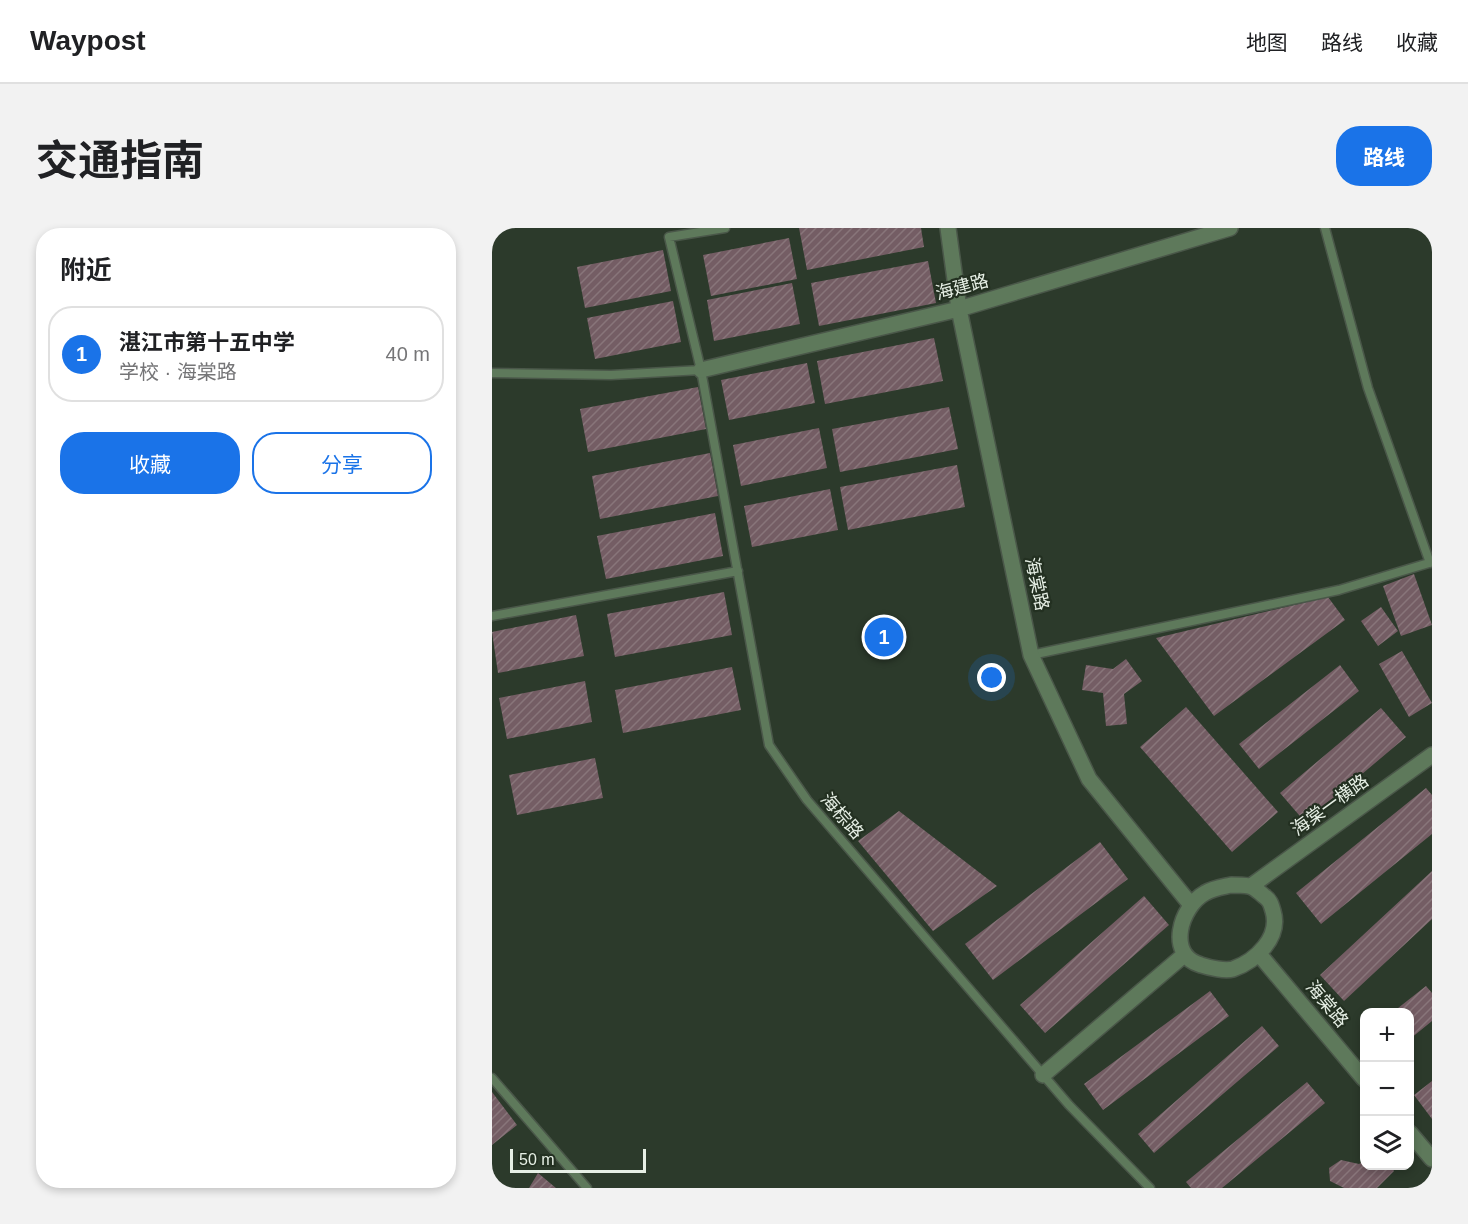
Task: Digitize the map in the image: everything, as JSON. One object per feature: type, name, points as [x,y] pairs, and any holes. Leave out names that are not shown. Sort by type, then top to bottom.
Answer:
[{"type":"street","name":"海棠路","points":[[948,228],[959,309],[1031,655],[1089,779],[1191,905]]},
{"type":"street","name":"海建路","points":[[701,370],[959,309],[1230,228]]},
{"type":"street","name":"海棠一横路","points":[[1251,886],[1432,755]]},
{"type":"street","points":[[1231,885],[1251,886],[1270,900],[1276,921],[1270,938],[1259,954],[1231,969],[1199,965],[1184,955],[1180,946],[1180,923],[1191,905],[1203,894],[1216,888],[1231,885]]},
{"type":"street","name":"海棠路","points":[[1259,954],[1360,1073]]},
{"type":"street","points":[[1043,1075],[1184,955]]},
{"type":"street","points":[[1414,1138],[1432,1159]]},
{"type":"lane","name":"海棕路","points":[[725,228],[669,237],[701,370],[769,745],[807,800],[1043,1075],[1150,1188]]},
{"type":"lane","points":[[1031,655],[1339,590],[1431,563],[1368,388],[1325,228]]},
{"type":"lane","points":[[492,373],[611,375],[701,370]]},
{"type":"lane","points":[[492,616],[738,571]]},
{"type":"lane","points":[[492,1078],[587,1188]]},
{"type":"building","points":[[799,228],[921,228],[924,247],[807,270]]},
{"type":"building","points":[[789,238],[797,279],[711,296],[703,255]]},
{"type":"building","points":[[663,250],[671,291],[585,308],[577,267]]},
{"type":"building","points":[[928,261],[936,303],[819,326],[811,283]]},
{"type":"building","points":[[792,283],[800,324],[714,341],[707,300]]},
{"type":"building","points":[[673,301],[681,342],[595,359],[587,318]]},
{"type":"building","points":[[934,338],[943,381],[825,404],[817,361]]},
{"type":"building","points":[[807,363],[815,403],[729,420],[721,380]]},
{"type":"building","points":[[698,387],[706,429],[588,452],[580,409]]},
{"type":"building","points":[[949,407],[958,449],[840,472],[832,429]]},
{"type":"building","points":[[819,428],[827,468],[741,486],[733,445]]},
{"type":"building","points":[[710,453],[718,496],[600,519],[592,476]]},
{"type":"building","points":[[957,465],[965,507],[848,530],[840,487]]},
{"type":"building","points":[[830,489],[838,530],[752,547],[744,506]]},
{"type":"building","points":[[715,513],[723,556],[606,579],[597,536]]},
{"type":"building","points":[[1414,574],[1432,625],[1401,636],[1383,586]]},
{"type":"building","points":[[724,592],[732,635],[615,657],[607,614]]},
{"type":"building","points":[[1328,597],[1345,620],[1214,716],[1156,638]]},
{"type":"building","points":[[1381,607],[1398,631],[1378,646],[1361,621]]},
{"type":"building","points":[[576,615],[584,656],[498,673],[492,632]]},
{"type":"building","points":[[1402,651],[1432,703],[1409,717],[1379,664]]},
{"type":"building","points":[[1126,659],[1142,681],[1124,694],[1127,724],[1106,726],[1103,693],[1082,690],[1086,665],[1113,669]]},
{"type":"building","points":[[1340,665],[1359,691],[1259,769],[1239,744]]},
{"type":"building","points":[[732,667],[741,710],[623,733],[615,690]]},
{"type":"building","points":[[585,681],[592,722],[507,739],[499,698]]},
{"type":"building","points":[[1186,707],[1278,812],[1232,852],[1140,747]]},
{"type":"building","points":[[1381,708],[1406,737],[1305,822],[1280,793]]},
{"type":"building","points":[[595,758],[603,798],[517,815],[509,775]]},
{"type":"building","points":[[1426,788],[1432,795],[1432,834],[1321,924],[1296,893]]},
{"type":"building","points":[[899,811],[997,886],[933,931],[858,841]]},
{"type":"building","points":[[1100,842],[1128,879],[993,980],[965,944]]},
{"type":"building","points":[[1432,871],[1432,919],[1344,1001],[1320,975]]},
{"type":"building","points":[[1144,896],[1169,925],[1045,1033],[1020,1005]]},
{"type":"building","points":[[1426,986],[1432,993],[1432,1021],[1414,1036],[1414,1008],[1398,1008]]},
{"type":"building","points":[[1210,991],[1229,1016],[1103,1110],[1084,1084]]},
{"type":"building","points":[[1262,1026],[1279,1046],[1154,1153],[1138,1134]]},
{"type":"building","points":[[1432,1081],[1432,1119],[1414,1095]]},
{"type":"building","points":[[1307,1082],[1325,1103],[1222,1188],[1191,1188],[1186,1182]]},
{"type":"building","points":[[492,1092],[517,1125],[492,1145]]},
{"type":"building","points":[[1341,1160],[1360,1163],[1360,1170],[1394,1171],[1377,1188],[1344,1188],[1330,1181],[1329,1168]]},
{"type":"building","points":[[538,1173],[556,1188],[529,1188]]},
{"type":"place","name":"湛江市第十五中学","points":[[884,637]]}]
